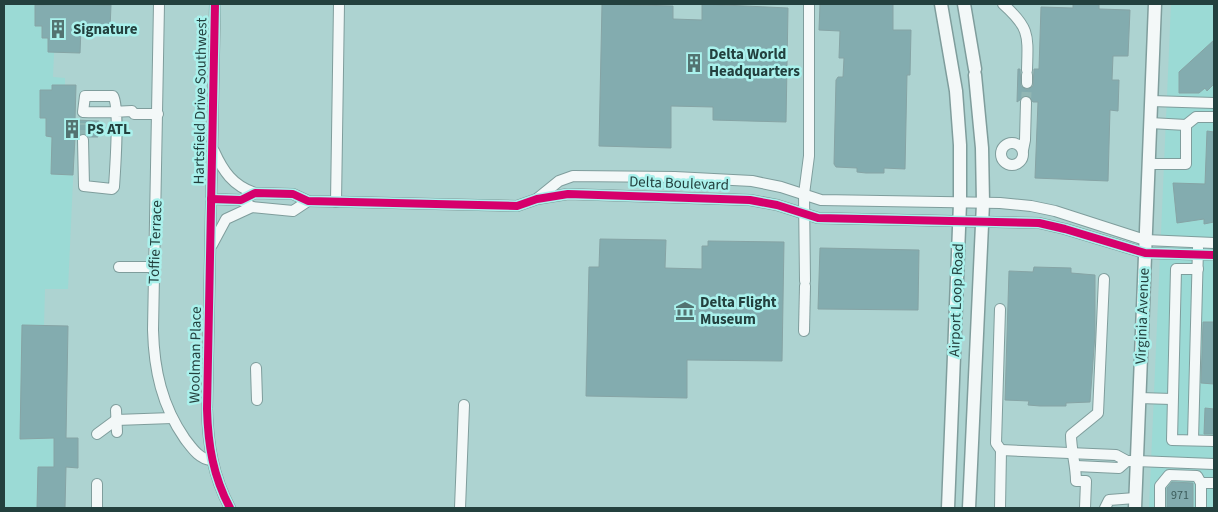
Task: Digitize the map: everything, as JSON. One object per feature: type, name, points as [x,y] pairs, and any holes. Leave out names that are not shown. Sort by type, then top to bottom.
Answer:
[{"type":"main road","name":"Airport Loop Road","points":[[941,4],[956,96],[960,145],[960,221],[948,508]]},
{"type":"main road","name":"Airport Loop Road","points":[[964,4],[975,72],[982,148],[983,203],[969,508]]},
{"type":"main road","name":"Virginia Avenue","points":[[1135,503],[1132,461],[1139,398],[1155,4]]},
{"type":"street","name":"Toffie Terrace","points":[[159,4],[153,330],[155,362],[161,390],[172,418],[196,453],[211,460]]},
{"type":"street","name":"Hartsfield Drive Southwest","points":[[211,199],[216,4]]},
{"type":"street","points":[[336,202],[339,4]]},
{"type":"street","points":[[804,331],[804,194],[809,156],[809,4]]},
{"type":"street","points":[[1003,4],[1023,24],[1028,38],[1027,76]]},
{"type":"street","points":[[83,123],[85,96],[113,96],[125,113],[114,187],[112,189],[84,186],[83,140]]},
{"type":"street","points":[[1151,101],[1214,103]]},
{"type":"street","points":[[1004,134],[1002,157],[1010,165],[1021,161],[1026,102]]},
{"type":"street","points":[[83,112],[158,114]]},
{"type":"street","points":[[1150,123],[1186,125],[1196,117],[1214,117]]},
{"type":"street","points":[[1148,164],[1186,164],[1186,125]]},
{"type":"street","points":[[1004,146],[1014,143],[1023,150]]},
{"type":"street","points":[[212,149],[229,178],[243,189],[255,193]]},
{"type":"street","name":"Delta Boulevard","points":[[537,199],[559,181],[573,176],[675,177],[752,181],[821,200],[983,203],[1031,206],[1055,211],[1145,240],[1214,243]]},
{"type":"street","name":"Delta Boulevard","points":[[211,199],[241,200],[255,193],[293,194],[308,201],[518,206],[537,199],[568,194],[682,196],[750,200],[818,218],[1039,223],[1144,253],[1214,255]]},
{"type":"street","name":"Woolman Place","points":[[211,199],[207,409],[211,460],[222,495],[230,508]]},
{"type":"street","name":"Delta Boulevard","points":[[241,200],[252,207],[293,211],[308,201]]},
{"type":"street","points":[[210,248],[226,219],[252,207]]},
{"type":"street","points":[[1196,439],[1198,242]]},
{"type":"street","points":[[119,267],[155,266]]},
{"type":"street","points":[[1198,269],[1176,269],[1172,440],[1214,436]]},
{"type":"street","points":[[1085,508],[1086,481],[1076,481],[1076,466],[1071,452],[1071,435],[1098,413],[1104,278]]},
{"type":"street","points":[[1000,309],[996,444],[1001,450],[1000,508]]},
{"type":"street","points":[[256,368],[257,400]]},
{"type":"street","points":[[1139,398],[1172,399]]},
{"type":"street","points":[[460,508],[464,405]]},
{"type":"street","points":[[116,415],[117,432]]},
{"type":"street","points":[[97,434],[116,415],[172,418]]},
{"type":"street","points":[[1196,439],[1214,441]]},
{"type":"street","points":[[1196,439],[1214,446]]},
{"type":"street","points":[[1001,450],[1118,455],[1132,461],[1214,464]]},
{"type":"street","points":[[1076,466],[1119,468],[1132,461]]},
{"type":"street","points":[[1198,463],[1201,508]]},
{"type":"street","points":[[1160,508],[1160,486],[1169,475],[1214,483]]},
{"type":"street","points":[[97,484],[98,508]]},
{"type":"street","points":[[1105,508],[1108,500],[1135,503]]},
{"type":"shaded area","points":[[4,4],[111,5],[110,29],[75,28],[75,33],[81,34],[80,53],[54,53],[53,77],[65,78],[65,85],[76,85],[75,120],[99,121],[98,137],[75,137],[68,289],[45,289],[44,325],[22,325],[20,439],[54,438],[54,467],[38,467],[37,508],[4,508]]},
{"type":"shaded area","points":[[1171,4],[1214,4],[1214,508],[1149,508]]},
{"type":"building","name":"Delta World Headquarters","points":[[602,4],[673,6],[673,19],[702,20],[702,4],[788,8],[786,122],[713,120],[713,107],[671,106],[671,148],[599,146]]},
{"type":"building","points":[[820,4],[893,4],[893,30],[911,30],[910,75],[907,75],[905,169],[884,168],[884,173],[866,173],[857,172],[857,168],[836,167],[834,164],[836,80],[838,77],[843,77],[844,58],[839,58],[840,31],[819,30]]},
{"type":"building","points":[[1073,4],[1099,4],[1099,9],[1130,10],[1128,56],[1113,56],[1112,80],[1119,80],[1118,111],[1110,110],[1108,181],[1035,178],[1038,102],[1033,102],[1027,95],[1017,102],[1018,69],[1020,69],[1021,86],[1027,90],[1033,86],[1034,69],[1039,69],[1041,7],[1073,8]]},
{"type":"building","name":"Signature","points":[[35,5],[111,5],[110,29],[81,28],[80,53],[48,52],[48,38],[42,38],[42,26],[35,26]]},
{"type":"building","points":[[1214,40],[1214,84],[1207,91],[1205,88],[1199,93],[1179,93],[1179,72]]},
{"type":"building","name":"PS ATL","points":[[52,85],[76,85],[75,120],[99,121],[98,137],[89,137],[83,133],[75,137],[73,175],[51,174],[52,137],[46,136],[46,118],[40,118],[40,90],[52,90]]},
{"type":"building","points":[[1207,131],[1214,132],[1214,222],[1204,224],[1204,219],[1177,223],[1173,183],[1205,184]]},
{"type":"building","name":"Delta Flight Museum","points":[[600,239],[666,240],[665,268],[702,269],[702,246],[708,246],[708,241],[784,242],[782,361],[687,360],[687,398],[586,396],[589,267],[599,267]]},
{"type":"building","points":[[820,248],[919,250],[918,310],[818,309]]},
{"type":"building","points":[[1034,267],[1071,268],[1071,273],[1095,275],[1095,334],[1090,402],[1066,403],[1066,406],[1040,406],[1028,405],[1029,401],[1005,400],[1009,271],[1033,272]]},
{"type":"building","points":[[1203,322],[1214,322],[1214,384],[1201,383]]},
{"type":"building","points":[[22,325],[68,326],[66,438],[78,438],[78,468],[66,467],[65,508],[37,508],[38,467],[54,467],[54,438],[20,439]]},
{"type":"building","points":[[1205,408],[1214,409],[1214,434],[1204,434]]},
{"type":"building","points":[[1172,482],[1193,483],[1193,508],[1167,508],[1167,488]]},
{"type":"tunnel","points":[[1026,102],[1027,83]]},
{"type":"tunnel","points":[[83,123],[83,140]]},
{"type":"cycle path","points":[[215,4],[207,409],[212,460],[219,484],[230,508]]},
{"type":"cycle path","points":[[211,199],[241,200],[255,193],[293,194],[308,201],[517,206],[537,199],[568,194],[750,200],[777,205],[818,218],[1039,223],[1145,253],[1214,255]]},
{"type":"place","name":"Signature","points":[[58,29]]},
{"type":"place","name":"Delta World Headquarters","points":[[694,63]]},
{"type":"place","name":"PS ATL","points":[[72,129]]},
{"type":"place","name":"Delta Flight Museum","points":[[685,311]]}]
